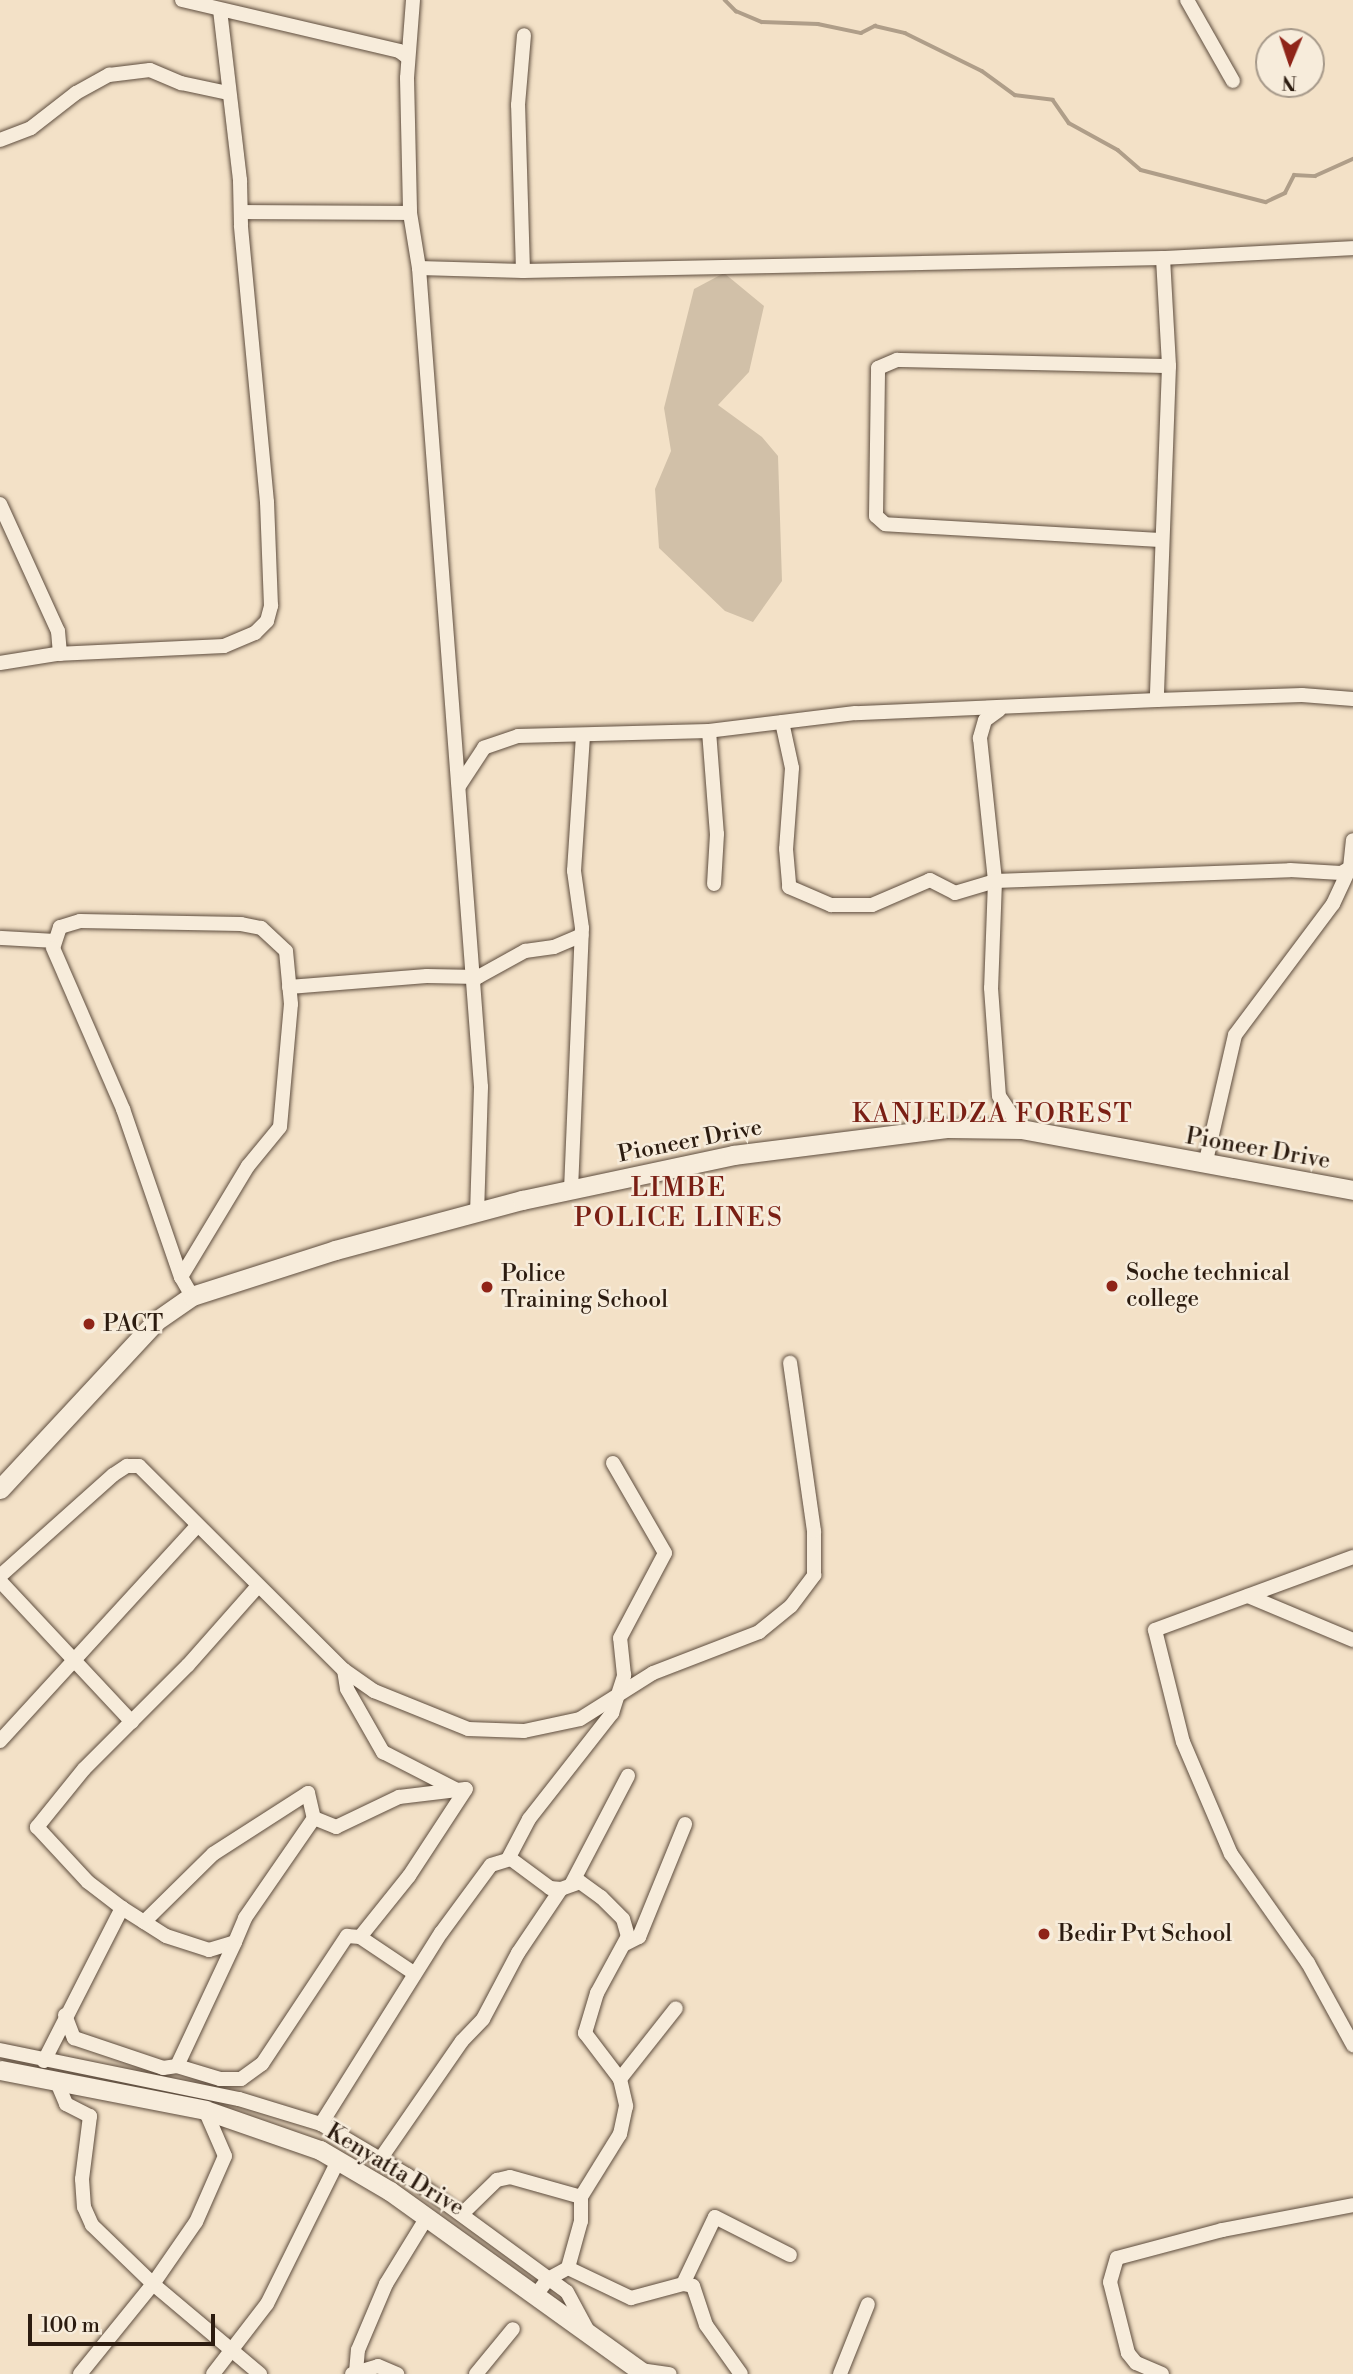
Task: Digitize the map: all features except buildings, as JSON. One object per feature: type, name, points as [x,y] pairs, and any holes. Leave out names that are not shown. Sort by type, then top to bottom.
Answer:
[{"type":"street","points":[[182,0],[399,51],[407,57]]},
{"type":"street","points":[[413,0],[407,57],[410,213],[419,268],[481,1087],[477,1213]]},
{"type":"street","points":[[1187,0],[1233,81]]},
{"type":"street","points":[[0,663],[60,654],[224,646],[255,633],[267,621],[267,502],[220,10]]},
{"type":"street","points":[[523,271],[518,104],[524,35]]},
{"type":"street","points":[[0,140],[31,128],[76,93],[109,75],[150,70],[181,83],[228,93]]},
{"type":"street","points":[[241,212],[410,213]]},
{"type":"street","points":[[419,268],[523,271],[1163,258],[1353,248]]},
{"type":"street","points":[[1157,700],[1160,540],[1169,366],[1163,258]]},
{"type":"street","points":[[1160,540],[885,524],[876,516],[878,368],[897,360],[1169,366]]},
{"type":"street","points":[[0,505],[58,631],[60,654]]},
{"type":"street","points":[[459,786],[484,748],[502,738],[709,731],[855,713],[999,710],[1157,700],[1302,695],[1353,699]]},
{"type":"street","points":[[999,710],[985,720],[980,738],[995,881],[991,988],[999,1096],[1021,1129]]},
{"type":"street","points":[[782,722],[792,768],[786,849],[792,889],[831,905],[872,905],[928,881],[955,893],[995,881],[1290,870],[1341,873],[1350,867]]},
{"type":"street","points":[[709,731],[718,834],[714,884]]},
{"type":"street","points":[[571,1190],[582,935],[574,872],[583,736]]},
{"type":"street","points":[[1205,1165],[1235,1035],[1333,904],[1350,867],[1353,840]]},
{"type":"street","points":[[181,1277],[248,1166],[280,1127],[289,987],[286,951],[261,928],[80,921],[60,927],[53,941],[123,1109],[181,1277],[192,1296]]},
{"type":"street","points":[[289,987],[472,974],[478,977],[525,951],[554,947],[582,935]]},
{"type":"street","points":[[0,938],[53,941]]},
{"type":"street","name":"Pioneer Drive","points":[[0,1489],[156,1321],[192,1296],[335,1250],[571,1190],[733,1155],[885,1133],[1021,1129],[1205,1165],[1353,1190]]},
{"type":"street","points":[[132,1721],[0,1578],[127,1466],[139,1466],[344,1670],[374,1691],[468,1729],[524,1731],[580,1719],[653,1673],[759,1632],[791,1606],[814,1575],[814,1531],[790,1363]]},
{"type":"street","points":[[321,2124],[415,1974],[491,1865],[508,1859],[529,1819],[612,1713],[624,1675],[620,1638],[665,1553],[613,1463]]},
{"type":"street","points":[[0,1741],[197,1526]]},
{"type":"street","points":[[1353,1557],[1155,1630],[1183,1742],[1231,1854],[1308,1963],[1353,2045]]},
{"type":"street","points":[[235,1942],[209,1951],[190,1947],[144,1922],[88,1882],[37,1827],[83,1769],[132,1721],[258,1586]]},
{"type":"street","points":[[1248,1596],[1353,1640]]},
{"type":"street","points":[[344,1670],[347,1689],[383,1752],[455,1789]]},
{"type":"street","points":[[381,2158],[461,2041],[483,2019],[518,1953],[566,1886],[628,1776]]},
{"type":"street","points":[[314,1818],[336,1826],[398,1797],[455,1789],[466,1790],[409,1876],[360,1937]]},
{"type":"street","points":[[144,1922],[213,1854],[308,1793],[314,1818],[251,1908],[177,2066]]},
{"type":"street","points":[[625,1944],[639,1937],[685,1824]]},
{"type":"street","points":[[0,2050],[239,2099],[321,2124],[381,2158],[462,2214],[542,2287],[568,2268],[581,2221],[581,2197],[620,2134],[626,2106],[620,2079],[585,2033],[597,1993],[625,1944],[626,1928],[613,1908],[588,1887],[550,1888],[508,1859]]},
{"type":"street","points":[[44,2061],[65,2015],[122,1908]]},
{"type":"street","points":[[65,2015],[74,2038],[144,2064],[163,2068],[177,2066],[220,2079],[252,2074],[345,1938],[360,1937],[415,1974]]},
{"type":"street","points":[[620,2079],[676,2008]]},
{"type":"street","name":"Kenyatta Drive","points":[[0,2070],[205,2110],[338,2161],[542,2287],[589,2335],[638,2372]]},
{"type":"street","points":[[56,2080],[66,2104],[90,2116],[82,2179],[88,2216],[153,2284],[260,2374]]},
{"type":"street","points":[[80,2374],[153,2284],[196,2222],[225,2156],[205,2110]]},
{"type":"street","points":[[213,2374],[267,2304],[338,2161]]},
{"type":"street","points":[[462,2214],[498,2180],[510,2177],[581,2197]]},
{"type":"street","points":[[1163,2374],[1136,2363],[1128,2353],[1110,2282],[1117,2258],[1222,2230],[1353,2205]]},
{"type":"street","points":[[397,2374],[378,2366],[354,2373],[358,2350],[386,2284],[427,2217]]},
{"type":"street","points":[[684,2284],[715,2217],[790,2255]]},
{"type":"street","points":[[568,2268],[631,2298],[684,2284],[698,2292],[706,2325],[741,2374]]},
{"type":"street","points":[[840,2374],[868,2304]]},
{"type":"street","points":[[476,2374],[513,2329]]},
{"type":"street","points":[[638,2372],[670,2374]]},
{"type":"shaded area","points":[[724,273],[764,306],[749,372],[718,405],[762,437],[778,456],[782,581],[753,622],[725,611],[659,548],[655,489],[671,451],[664,408],[694,289]]},
{"type":"waterway","points":[[725,0],[736,11],[762,22],[818,24],[861,33],[875,26],[905,33],[982,71],[1015,95],[1053,100],[1069,123],[1118,150],[1141,170],[1266,202],[1285,193],[1294,175],[1315,176],[1353,159]]},
{"type":"place","name":"Soche technical college","points":[[1112,1286]]},
{"type":"place","name":"Police Training School","points":[[487,1287]]},
{"type":"place","name":"PACT","points":[[89,1324]]},
{"type":"place","name":"Bedir Pvt School","points":[[1044,1934]]},
{"type":"district","name":"KANJEDZA FOREST","points":[[993,1115]]},
{"type":"district","name":"LIMBE POLICE LINES","points":[[679,1204]]}]
